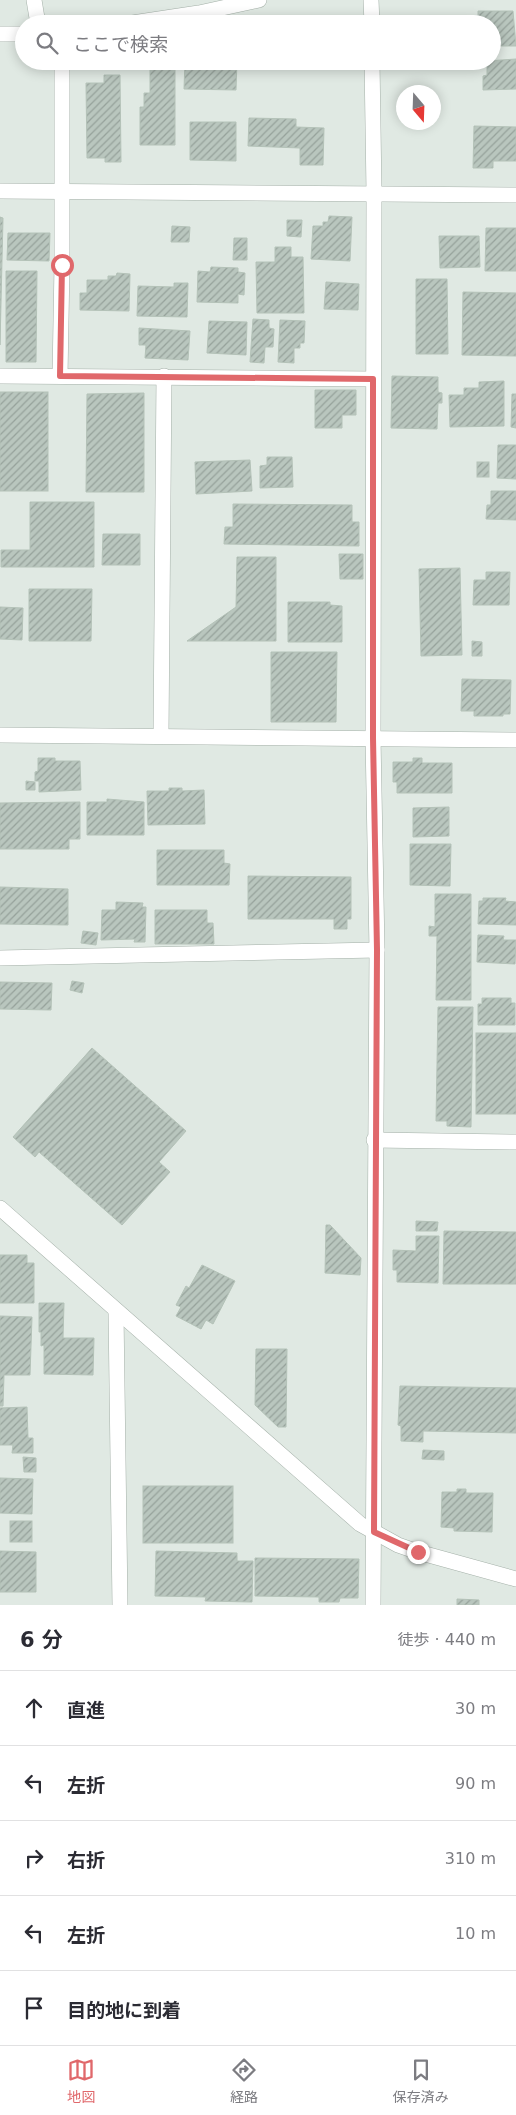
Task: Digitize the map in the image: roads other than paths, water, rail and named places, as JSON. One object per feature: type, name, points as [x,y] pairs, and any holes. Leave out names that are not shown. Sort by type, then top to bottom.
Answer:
[{"type":"street","points":[[34,0],[36,15]]},
{"type":"street","points":[[186,15],[259,0]]},
{"type":"street","points":[[371,0],[372,15]]},
{"type":"street","points":[[0,34],[15,34]]},
{"type":"street","points":[[60,376],[62,70]]},
{"type":"street","points":[[372,70],[374,192],[373,738],[377,950],[374,1140],[373,1605]]},
{"type":"street","points":[[0,192],[374,192],[516,195]]},
{"type":"street","points":[[0,376],[373,379]]},
{"type":"street","points":[[161,735],[164,376]]},
{"type":"street","points":[[0,735],[161,735],[516,740]]},
{"type":"street","points":[[0,958],[377,950]]},
{"type":"street","points":[[374,1140],[516,1142]]},
{"type":"street","points":[[0,1208],[349,1516],[374,1532],[418,1552],[516,1579]]},
{"type":"street","points":[[116,1312],[120,1605]]}]
